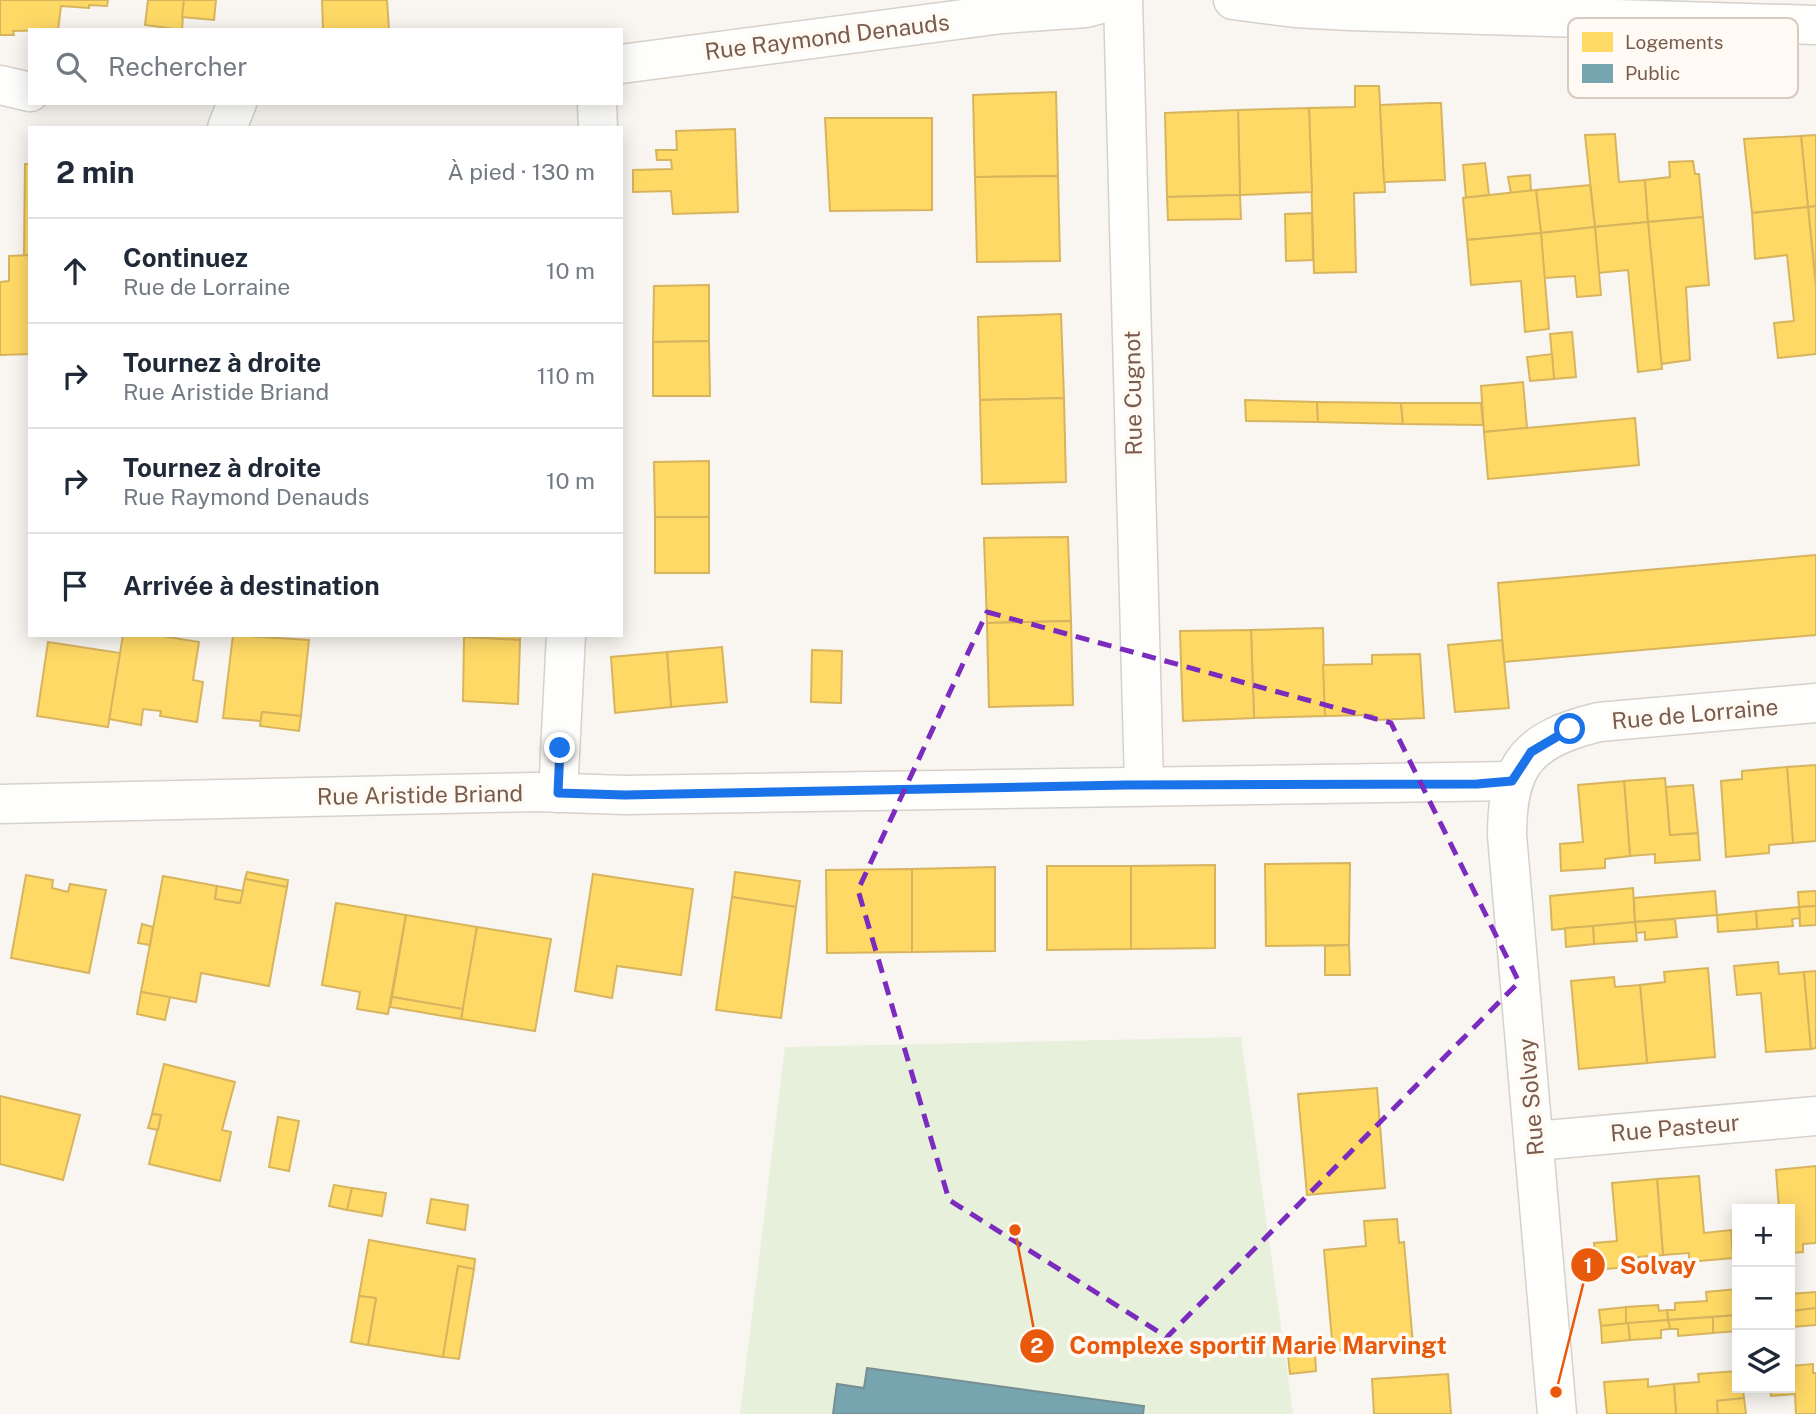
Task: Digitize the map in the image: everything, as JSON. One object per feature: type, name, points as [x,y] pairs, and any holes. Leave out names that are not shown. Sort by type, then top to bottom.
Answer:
[{"type":"street","name":"Rue Raymond Denauds","points":[[623,64],[1002,15],[1086,8],[1116,0]]},
{"type":"street","name":"Rue Cugnot","points":[[1123,0],[1144,785]]},
{"type":"street","points":[[1233,0],[1337,10],[1592,18]]},
{"type":"street","points":[[1798,24],[1816,25]]},
{"type":"street","points":[[0,85],[28,92]]},
{"type":"street","points":[[228,126],[236,105]]},
{"type":"street","points":[[597,105],[598,126]]},
{"type":"street","points":[[558,793],[566,637]]},
{"type":"street","name":"Rue de Lorraine","points":[[1512,781],[1531,752],[1570,729],[1599,722],[1816,703]]},
{"type":"street","name":"Rue Aristide Briand","points":[[0,804],[558,793],[625,795],[1144,785],[1477,784],[1512,781]]},
{"type":"street","name":"Rue Solvay","points":[[1512,781],[1507,807],[1507,835],[1557,1414]]},
{"type":"street","name":"Rue Pasteur","points":[[1535,1141],[1816,1116]]},
{"type":"highlighted area","points":[[987,612],[1391,723],[1519,982],[1167,1337],[949,1200],[858,890]]},
{"type":"green space","points":[[1241,1037],[1293,1414],[740,1414],[785,1047]]},
{"type":"building: Logements","points":[[0,0],[108,0],[107,6],[61,6],[58,28],[28,28],[28,31],[13,31],[14,35],[0,35]]},
{"type":"building: Logements","points":[[148,0],[184,0],[182,28],[145,25]]},
{"type":"building: Logements","points":[[184,0],[216,0],[214,20],[182,17]]},
{"type":"building: Logements","points":[[322,0],[387,0],[389,28],[323,28]]},
{"type":"building: Logements","points":[[1355,86],[1379,86],[1385,192],[1354,193],[1356,272],[1314,273],[1309,108],[1355,107]]},
{"type":"building: Logements","points":[[1056,92],[1058,176],[975,177],[973,95]]},
{"type":"building: Logements","points":[[1441,103],[1445,180],[1384,182],[1380,105]]},
{"type":"building: Logements","points":[[1309,108],[1312,192],[1240,195],[1238,110]]},
{"type":"building: Logements","points":[[1238,110],[1240,195],[1167,197],[1165,113]]},
{"type":"building: Logements","points":[[825,118],[932,118],[932,210],[830,211]]},
{"type":"building: Logements","points":[[735,129],[738,212],[673,214],[671,191],[633,192],[633,170],[672,169],[671,160],[657,160],[656,150],[677,150],[676,131]]},
{"type":"building: Logements","points":[[1615,134],[1619,182],[1645,180],[1648,222],[1595,227],[1585,135]]},
{"type":"building: Logements","points":[[1816,135],[1816,206],[1808,207],[1801,136]]},
{"type":"building: Logements","points":[[1801,136],[1808,207],[1752,213],[1744,139]]},
{"type":"building: Logements","points":[[1693,161],[1695,174],[1699,174],[1703,217],[1648,222],[1645,180],[1670,177],[1669,162]]},
{"type":"building: Logements","points":[[1485,163],[1489,195],[1466,198],[1463,165]]},
{"type":"building: Logements","points":[[25,164],[28,164],[28,255],[24,255]]},
{"type":"building: Logements","points":[[1530,175],[1531,191],[1511,193],[1508,177]]},
{"type":"building: Logements","points":[[1058,176],[1060,261],[977,262],[975,177]]},
{"type":"building: Logements","points":[[1590,185],[1595,227],[1541,233],[1536,190]]},
{"type":"building: Logements","points":[[1536,190],[1541,233],[1467,240],[1463,198]]},
{"type":"building: Logements","points":[[1240,195],[1241,219],[1168,220],[1167,197]]},
{"type":"building: Logements","points":[[1816,206],[1816,275],[1815,275],[1808,207]]},
{"type":"building: Logements","points":[[1808,207],[1816,288],[1816,354],[1778,358],[1774,323],[1794,321],[1787,255],[1755,259],[1752,213]]},
{"type":"building: Logements","points":[[1312,213],[1313,260],[1286,261],[1285,214]]},
{"type":"building: Logements","points":[[1703,217],[1709,285],[1686,287],[1690,360],[1661,364],[1648,222]]},
{"type":"building: Logements","points":[[1648,222],[1662,369],[1638,372],[1628,270],[1598,273],[1595,227]]},
{"type":"building: Logements","points":[[1595,227],[1601,295],[1577,297],[1575,276],[1544,278],[1541,233]]},
{"type":"building: Logements","points":[[1541,233],[1549,329],[1525,332],[1521,281],[1471,285],[1467,240]]},
{"type":"building: Logements","points":[[28,255],[28,354],[0,355],[0,282],[9,281],[9,256]]},
{"type":"building: Logements","points":[[709,285],[709,341],[653,342],[654,286]]},
{"type":"building: Logements","points":[[1061,314],[1064,398],[980,400],[978,317]]},
{"type":"building: Logements","points":[[1572,332],[1576,377],[1554,379],[1550,334]]},
{"type":"building: Logements","points":[[709,341],[710,396],[653,396],[653,342]]},
{"type":"building: Logements","points":[[1552,354],[1554,379],[1530,381],[1527,357]]},
{"type":"building: Logements","points":[[1523,382],[1527,428],[1484,432],[1481,386]]},
{"type":"building: Logements","points":[[1064,398],[1066,482],[982,484],[980,400]]},
{"type":"building: Logements","points":[[1245,400],[1317,402],[1318,422],[1246,421]]},
{"type":"building: Logements","points":[[1317,402],[1401,403],[1403,424],[1318,422]]},
{"type":"building: Logements","points":[[1401,403],[1481,403],[1483,425],[1403,424]]},
{"type":"building: Logements","points":[[1635,418],[1639,465],[1488,479],[1484,432]]},
{"type":"building: Logements","points":[[709,461],[709,517],[655,517],[654,462]]},
{"type":"building: Logements","points":[[655,517],[709,517],[709,573],[655,573]]},
{"type":"building: Logements","points":[[1068,537],[1071,621],[987,623],[984,538]]},
{"type":"building: Logements","points":[[1816,555],[1816,635],[1504,662],[1498,583]]},
{"type":"building: Logements","points":[[1071,621],[1073,705],[989,707],[987,623]]},
{"type":"building: Logements","points":[[1323,628],[1325,716],[1254,718],[1251,630]]},
{"type":"building: Logements","points":[[1251,630],[1254,718],[1183,721],[1180,631]]},
{"type":"building: Logements","points":[[123,637],[168,637],[199,642],[193,680],[203,682],[197,722],[160,716],[161,711],[143,709],[141,725],[109,719]]},
{"type":"building: Logements","points":[[233,637],[309,640],[301,716],[262,712],[261,721],[223,718]]},
{"type":"building: Logements","points":[[464,637],[520,637],[520,640]]},
{"type":"building: Logements","points":[[464,637],[520,640],[518,704],[463,701]]},
{"type":"building: Logements","points":[[1502,640],[1509,708],[1455,712],[1448,645]]},
{"type":"building: Logements","points":[[48,642],[120,653],[108,727],[37,716]]},
{"type":"building: Logements","points":[[722,647],[727,702],[671,707],[667,652]]},
{"type":"building: Logements","points":[[812,650],[842,651],[841,703],[811,702]]},
{"type":"building: Logements","points":[[667,652],[671,707],[615,713],[611,657]]},
{"type":"building: Logements","points":[[1420,654],[1424,718],[1374,720],[1373,715],[1325,716],[1323,665],[1372,664],[1372,655]]},
{"type":"building: Logements","points":[[262,712],[301,716],[299,731],[260,726]]},
{"type":"building: Logements","points":[[1816,765],[1816,841],[1793,843],[1787,767]]},
{"type":"building: Logements","points":[[1787,767],[1793,843],[1769,845],[1769,853],[1726,857],[1721,781],[1742,779],[1742,771]]},
{"type":"building: Logements","points":[[1665,778],[1670,835],[1698,833],[1700,860],[1655,863],[1655,854],[1630,856],[1624,781]]},
{"type":"building: Logements","points":[[1624,781],[1630,856],[1605,859],[1605,868],[1561,871],[1560,844],[1583,842],[1578,785]]},
{"type":"building: Logements","points":[[1693,785],[1698,833],[1670,835],[1666,787]]},
{"type":"building: Logements","points":[[1350,863],[1349,945],[1266,946],[1265,864]]},
{"type":"building: Logements","points":[[1215,865],[1215,948],[1131,949],[1131,866]]},
{"type":"building: Logements","points":[[1047,866],[1131,866],[1131,949],[1047,950]]},
{"type":"building: Logements","points":[[995,867],[995,951],[912,952],[912,869]]},
{"type":"building: Logements","points":[[912,869],[912,952],[827,953],[826,870]]},
{"type":"building: Logements","points":[[247,872],[288,880],[287,887],[245,879]]},
{"type":"building: Logements","points":[[735,872],[800,881],[796,907],[732,897]]},
{"type":"building: Logements","points":[[593,874],[693,889],[681,975],[617,966],[612,998],[575,991]]},
{"type":"building: Logements","points":[[26,875],[53,880],[52,888],[68,892],[70,884],[106,890],[89,973],[11,958]]},
{"type":"building: Logements","points":[[163,876],[217,886],[215,899],[240,903],[245,879],[287,887],[269,986],[201,973],[196,1002],[141,992]]},
{"type":"building: Logements","points":[[217,886],[243,891],[240,903],[215,899]]},
{"type":"building: Logements","points":[[1633,888],[1635,922],[1552,930],[1550,896]]},
{"type":"building: Logements","points":[[1715,891],[1717,915],[1635,922],[1634,898]]},
{"type":"building: Logements","points":[[1816,891],[1816,906],[1799,907],[1798,892]]},
{"type":"building: Logements","points":[[732,897],[796,907],[781,1018],[716,1010]]},
{"type":"building: Logements","points":[[336,903],[406,915],[388,1014],[357,1009],[360,992],[322,985]]},
{"type":"building: Logements","points":[[1816,906],[1816,925],[1800,926],[1799,907]]},
{"type":"building: Logements","points":[[1799,907],[1800,918],[1792,919],[1793,926],[1757,929],[1756,911]]},
{"type":"building: Logements","points":[[1756,911],[1757,929],[1718,932],[1717,915]]},
{"type":"building: Logements","points":[[406,915],[477,927],[463,1009],[392,997]]},
{"type":"building: Logements","points":[[1675,919],[1677,937],[1645,940],[1645,932],[1636,933],[1635,922]]},
{"type":"building: Logements","points":[[1635,922],[1637,941],[1594,944],[1593,926]]},
{"type":"building: Logements","points":[[142,924],[153,927],[150,945],[138,943]]},
{"type":"building: Logements","points":[[1593,926],[1594,944],[1566,947],[1565,928]]},
{"type":"building: Logements","points":[[477,927],[551,939],[535,1031],[461,1019]]},
{"type":"building: Logements","points":[[1349,945],[1350,975],[1325,975],[1325,946]]},
{"type":"building: Logements","points":[[1778,962],[1779,974],[1804,972],[1811,1049],[1766,1052],[1761,993],[1737,995],[1734,966]]},
{"type":"building: Logements","points":[[1708,968],[1715,1057],[1647,1063],[1640,985],[1665,982],[1664,972]]},
{"type":"building: Logements","points":[[1816,971],[1816,1048],[1811,1049],[1804,972]]},
{"type":"building: Logements","points":[[1614,977],[1615,987],[1640,985],[1647,1063],[1579,1069],[1571,981]]},
{"type":"building: Logements","points":[[141,992],[170,997],[165,1020],[137,1014]]},
{"type":"building: Logements","points":[[392,997],[463,1009],[461,1019],[390,1007]]},
{"type":"building: Logements","points":[[164,1064],[235,1082],[222,1130],[231,1132],[220,1181],[149,1164],[161,1115],[152,1114]]},
{"type":"building: Logements","points":[[1377,1088],[1385,1188],[1307,1195],[1298,1094]]},
{"type":"building: Logements","points":[[0,1096],[80,1115],[63,1180],[0,1164]]},
{"type":"building: Logements","points":[[152,1114],[161,1115],[158,1130],[148,1128]]},
{"type":"building: Logements","points":[[278,1117],[299,1121],[289,1171],[269,1167]]},
{"type":"building: Logements","points":[[1816,1166],[1816,1243],[1803,1244],[1803,1252],[1795,1253],[1795,1204],[1779,1204],[1776,1170]]},
{"type":"building: Logements","points":[[1699,1176],[1704,1233],[1731,1230],[1732,1258],[1689,1262],[1689,1253],[1663,1255],[1657,1179]]},
{"type":"building: Logements","points":[[1657,1179],[1663,1255],[1638,1257],[1638,1266],[1596,1270],[1594,1243],[1617,1241],[1612,1183]]},
{"type":"building: Logements","points":[[334,1185],[352,1188],[347,1210],[329,1206]]},
{"type":"building: Logements","points":[[352,1188],[386,1193],[382,1216],[347,1210]]},
{"type":"building: Logements","points":[[431,1199],[468,1205],[465,1230],[427,1223]]},
{"type":"building: Logements","points":[[1397,1219],[1399,1243],[1404,1242],[1413,1344],[1333,1351],[1324,1250],[1366,1246],[1364,1221]]},
{"type":"building: Logements","points":[[369,1240],[475,1259],[474,1269],[458,1266],[443,1357],[368,1345],[376,1298],[359,1296]]},
{"type":"building: Logements","points":[[458,1266],[474,1269],[459,1359],[443,1357]]},
{"type":"building: Logements","points":[[1732,1289],[1732,1315],[1668,1320],[1667,1310],[1675,1310],[1675,1303],[1707,1301],[1706,1292]]},
{"type":"building: Logements","points":[[1816,1292],[1816,1308],[1795,1311],[1795,1294]]},
{"type":"building: Logements","points":[[359,1296],[376,1298],[368,1345],[351,1342]]},
{"type":"building: Logements","points":[[1658,1305],[1659,1311],[1667,1310],[1668,1320],[1626,1324],[1626,1307]]},
{"type":"building: Logements","points":[[1626,1307],[1626,1324],[1601,1326],[1599,1310]]},
{"type":"building: Logements","points":[[1816,1308],[1816,1325],[1795,1327],[1795,1311]]},
{"type":"building: Logements","points":[[1732,1315],[1732,1331],[1713,1333],[1713,1317]]},
{"type":"building: Logements","points":[[1713,1317],[1713,1333],[1678,1336],[1678,1329],[1670,1329],[1668,1320]]},
{"type":"building: Logements","points":[[1668,1320],[1670,1329],[1661,1330],[1661,1338],[1630,1340],[1628,1323]]},
{"type":"building: Logements","points":[[1628,1323],[1630,1340],[1602,1343],[1601,1326]]},
{"type":"building: Logements","points":[[1315,1353],[1316,1371],[1290,1374],[1288,1356]]},
{"type":"building: Logements","points":[[1813,1364],[1813,1373],[1816,1373],[1816,1414],[1796,1414],[1795,1394],[1771,1396],[1771,1393],[1795,1393],[1795,1366]]},
{"type":"building: Logements","points":[[1732,1371],[1732,1393],[1744,1393],[1744,1398],[1717,1401],[1718,1414],[1676,1414],[1674,1384],[1699,1382],[1698,1374]]},
{"type":"building: Logements","points":[[1448,1374],[1451,1414],[1374,1414],[1372,1379]]},
{"type":"building: Logements","points":[[1648,1379],[1648,1387],[1674,1384],[1676,1414],[1607,1414],[1604,1382]]},
{"type":"building: Logements","points":[[1744,1398],[1746,1414],[1718,1414],[1717,1401]]},
{"type":"building: Public","points":[[867,1368],[1144,1406],[1143,1414],[833,1414],[837,1384],[864,1388]]},
{"type":"place","name":"Complexe sportif Marie Marvingt","points":[[1015,1230]]},
{"type":"place","name":"Solvay","points":[[1556,1392]]},
{"type":"route","points":[[560,748],[558,793],[625,795],[1126,785],[1477,784],[1512,781],[1531,752],[1570,729]]}]
